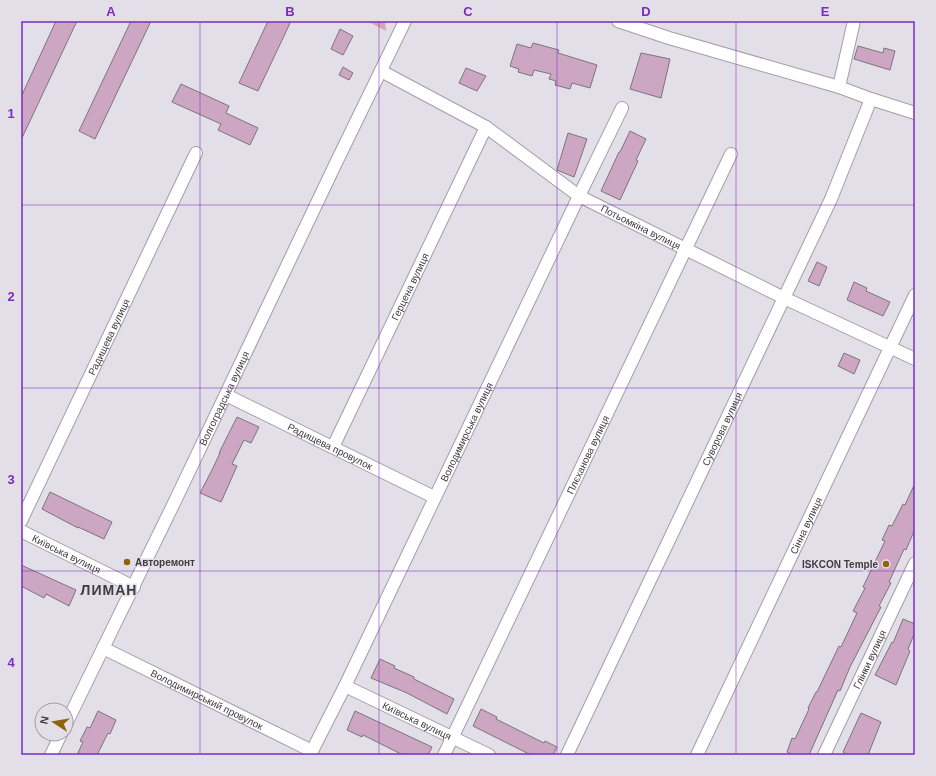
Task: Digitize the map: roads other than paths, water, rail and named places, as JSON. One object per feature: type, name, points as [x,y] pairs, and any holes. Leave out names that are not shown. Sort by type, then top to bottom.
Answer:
[{"type":"street","name":"Волгоградська вулиця","points":[[74,708],[134,586],[405,21]]},
{"type":"street","points":[[618,21],[669,38],[839,87],[915,113]]},
{"type":"street","points":[[839,87],[854,21]]},
{"type":"street","name":"Потьомкіна вулиця","points":[[381,71],[486,127],[579,196],[784,298],[915,359]]},
{"type":"street","name":"Суворова вулиця","points":[[567,755],[831,199],[871,99]]},
{"type":"street","name":"Володимирська вулиця","points":[[311,753],[345,686],[434,497],[622,108]]},
{"type":"street","name":"Герцена вулиця","points":[[333,447],[486,127]]},
{"type":"street","name":"Радищева вулиця","points":[[21,521],[196,153]]},
{"type":"street","name":"Плєханова вулиця","points":[[444,755],[731,154]]},
{"type":"street","name":"Сінна вулиця","points":[[697,755],[915,295]]},
{"type":"street","name":"Радищева провулок","points":[[226,395],[434,497]]},
{"type":"street","name":"Київська вулиця","points":[[21,531],[134,586]]},
{"type":"street","name":"Глінки вулиця","points":[[824,755],[915,563]]},
{"type":"street","name":"Володимирський провулок","points":[[103,648],[311,753]]},
{"type":"street","name":"Київська вулиця","points":[[345,686],[489,755]]},
{"type":"street","points":[[51,755],[57,742]]},
{"type":"place","name":"Авторемонт","points":[[127,562]]},
{"type":"place","name":"ISKCON Temple","points":[[886,564]]},
{"type":"district","name":"ЛИМАН","points":[[109,590]]}]
